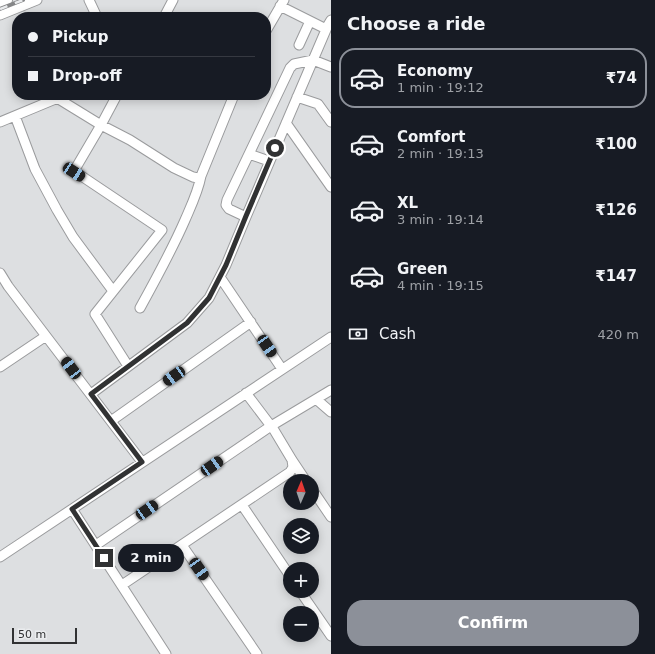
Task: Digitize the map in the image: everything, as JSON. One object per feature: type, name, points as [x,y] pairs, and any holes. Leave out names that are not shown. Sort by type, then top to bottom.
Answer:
[{"type":"main road","points":[[0,2],[6,0]]},
{"type":"street","points":[[0,15],[37,0]]},
{"type":"street","points":[[89,0],[95,12]]},
{"type":"street","points":[[167,12],[173,0]]},
{"type":"street","points":[[271,22],[282,3],[310,21],[326,29]]},
{"type":"street","points":[[91,394],[187,323],[209,298],[226,265],[331,20]]},
{"type":"street","points":[[299,45],[310,21]]},
{"type":"street","points":[[246,216],[229,209],[226,205],[227,200],[290,68],[294,64],[313,60],[331,67]]},
{"type":"street","points":[[297,97],[318,104],[331,122]]},
{"type":"street","points":[[0,122],[54,100]]},
{"type":"street","points":[[65,100],[101,125],[130,140],[174,168],[193,178],[198,178],[201,176]]},
{"type":"street","points":[[114,100],[74,172],[162,230],[95,314],[128,366]]},
{"type":"street","points":[[140,308],[177,237],[197,192],[201,176],[232,100]]},
{"type":"street","points":[[15,116],[35,169],[57,210],[73,237],[113,291]]},
{"type":"street","points":[[286,123],[331,187]]},
{"type":"street","points":[[249,154],[269,162]]},
{"type":"street","points":[[0,273],[8,286],[142,462]]},
{"type":"street","points":[[220,277],[282,369]]},
{"type":"street","points":[[111,421],[251,322]]},
{"type":"street","points":[[0,367],[46,336]]},
{"type":"street","points":[[0,557],[282,369],[330,340]]},
{"type":"street","points":[[96,545],[271,426],[331,390]]},
{"type":"street","points":[[246,393],[271,426],[301,474]]},
{"type":"street","points":[[316,399],[331,412]]},
{"type":"street","points":[[122,585],[290,472],[293,467],[292,460]]},
{"type":"street","points":[[319,499],[331,517]]},
{"type":"street","points":[[242,505],[283,566]]},
{"type":"street","points":[[72,509],[166,654]]},
{"type":"street","points":[[182,545],[257,654]]},
{"type":"street","points":[[305,598],[329,630]]},
{"type":"railway","points":[[0,9],[23,0]]},
{"type":"route","points":[[104,558],[72,509],[142,462],[91,394],[187,323],[209,298],[226,265],[275,148]]}]
